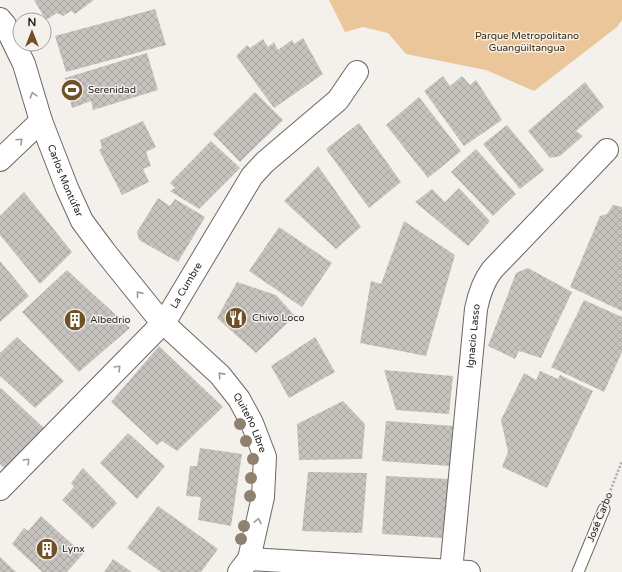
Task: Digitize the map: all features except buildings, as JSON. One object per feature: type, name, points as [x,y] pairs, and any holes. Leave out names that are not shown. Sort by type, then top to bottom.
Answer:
[{"type":"street","name":"Carlos Montúfar","points":[[0,19],[5,24],[24,64],[41,121],[67,188],[82,221],[154,313],[164,323]]},
{"type":"street","name":"La Cumbre","points":[[0,489],[153,332],[164,323],[255,173],[265,162],[338,100],[343,95],[357,72]]},
{"type":"street","points":[[0,160],[41,121]]},
{"type":"street","name":"Ignacio Lasso","points":[[460,571],[478,295],[486,278],[492,270],[607,150]]},
{"type":"street","name":"Quiteño Libre","points":[[164,323],[220,374],[239,399],[252,423],[265,457],[263,497],[244,565]]},
{"type":"street","points":[[244,565],[460,571]]},
{"type":"lane","name":"José Carbo","points":[[578,572],[604,509]]},
{"type":"path","name":"José Carbo","points":[[604,509],[622,461]]},
{"type":"green space","name":"Parque Metropolitano Guangüiltangua","points":[[329,0],[622,0],[622,20],[617,27],[534,91],[486,70],[406,54],[388,33],[363,27],[345,32]]},
{"type":"place","name":"Serenidad","points":[[72,90]]},
{"type":"place","name":"Chivo Loco","points":[[236,318]]},
{"type":"place","name":"Albedrio","points":[[75,320]]},
{"type":"place","name":"Lynx","points":[[47,549]]}]
